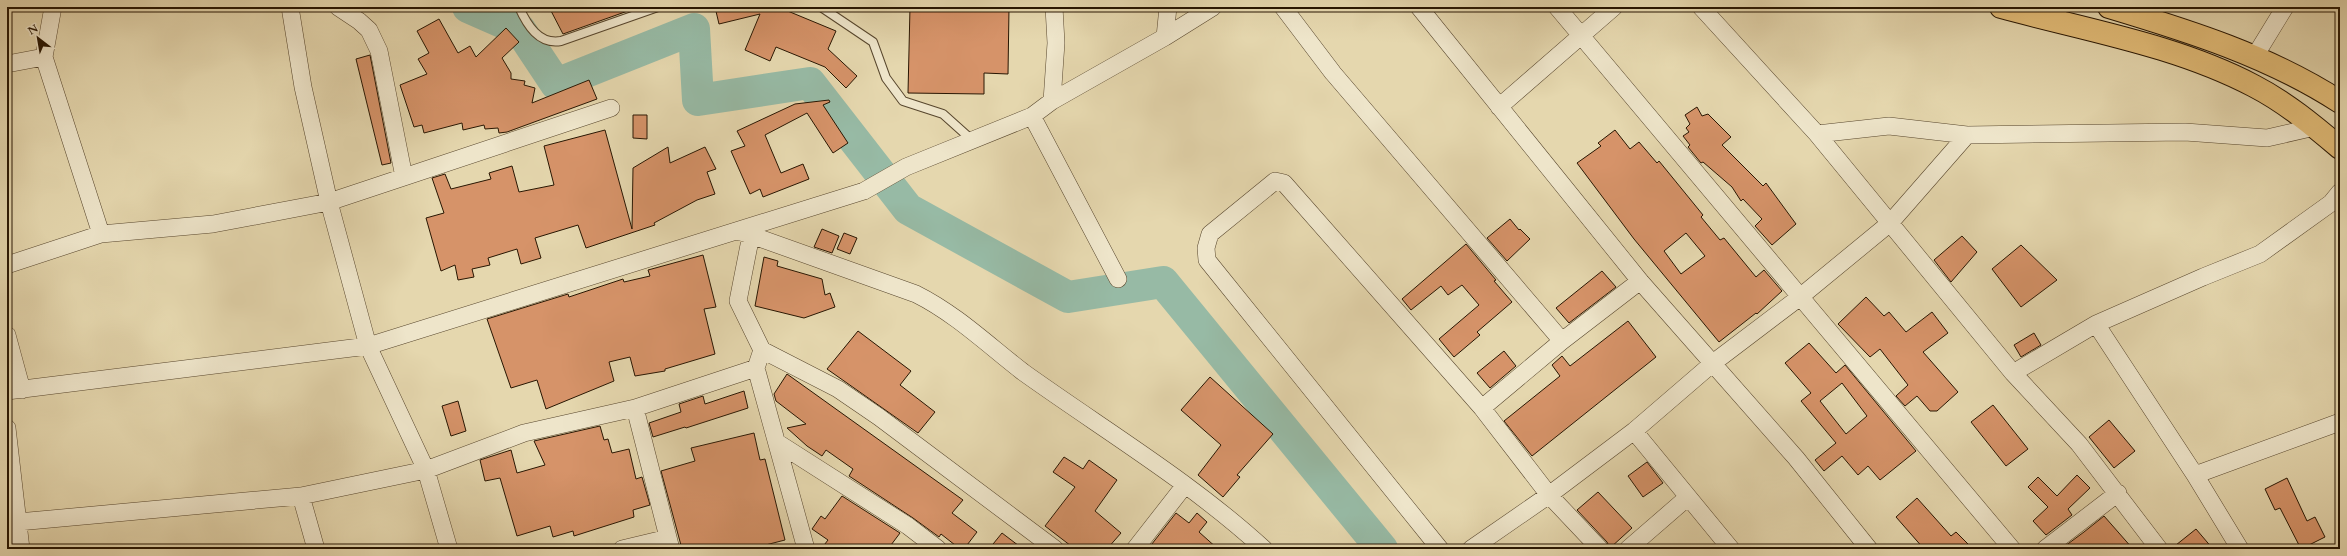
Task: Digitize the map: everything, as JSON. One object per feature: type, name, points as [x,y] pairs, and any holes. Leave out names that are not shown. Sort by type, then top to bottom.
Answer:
[{"type":"main road","points":[[2001,7],[2091,29],[2220,71],[2254,86],[2290,108],[2340,148]]},
{"type":"main road","points":[[2109,7],[2158,21],[2255,56],[2312,83],[2340,102]]},
{"type":"street","points":[[53,7],[44,57],[101,234]]},
{"type":"street","points":[[290,7],[303,87],[329,202],[368,346],[426,470],[449,549]]},
{"type":"street","points":[[338,7],[359,21],[369,30],[379,51],[404,177]]},
{"type":"street","points":[[1052,101],[1056,43],[1054,7]]},
{"type":"street","points":[[1165,37],[1168,7]]},
{"type":"street","points":[[7,335],[14,390],[368,346],[744,233],[864,191],[906,167],[1032,116],[1052,101],[1165,37],[1213,7]]},
{"type":"street","points":[[1283,7],[1333,74],[1562,341]]},
{"type":"street","points":[[1419,7],[1640,280],[1796,458],[1869,549]]},
{"type":"street","points":[[1557,7],[2012,549]]},
{"type":"street","points":[[1499,107],[1614,7]]},
{"type":"street","points":[[1701,7],[1817,134],[2013,373],[2079,444],[2118,493],[2159,549]]},
{"type":"street","points":[[2255,56],[2285,7]]},
{"type":"street","points":[[7,64],[44,57]]},
{"type":"street","points":[[7,265],[101,234],[213,224],[329,202],[611,108]]},
{"type":"street","points":[[1032,116],[1118,279]]},
{"type":"street","points":[[1817,134],[1890,126],[1967,135],[2185,132],[2267,138],[2315,127]]},
{"type":"street","points":[[1471,549],[1549,495],[1634,431],[1712,363],[1800,297],[1890,223],[1967,135]]},
{"type":"street","points":[[1440,549],[1207,260],[1206,248],[1210,234],[1275,181],[1284,182],[1482,408],[1549,495],[1600,549]]},
{"type":"street","points":[[2013,373],[2096,324],[2203,276],[2260,254],[2331,203],[2340,192]]},
{"type":"street","points":[[744,233],[738,301],[762,350],[838,389],[879,417],[1055,549]]},
{"type":"street","points":[[744,233],[916,294],[939,305],[1023,371],[1231,519],[1264,549]]},
{"type":"street","points":[[1482,408],[1562,341],[1640,280]]},
{"type":"street","points":[[2096,324],[2195,475],[2240,549]]},
{"type":"street","points":[[762,350],[756,368],[778,443],[806,549]]},
{"type":"street","points":[[13,523],[301,496],[426,470],[524,433],[636,408],[756,368]]},
{"type":"street","points":[[622,549],[670,543],[636,408]]},
{"type":"street","points":[[2195,475],[2340,422]]},
{"type":"street","points":[[7,428],[13,523],[21,549]]},
{"type":"street","points":[[1634,431],[1731,549]]},
{"type":"street","points":[[778,443],[908,526],[938,549]]},
{"type":"street","points":[[1135,549],[1185,485]]},
{"type":"street","points":[[2045,549],[2118,493]]},
{"type":"street","points":[[301,496],[316,549]]},
{"type":"street","points":[[1628,549],[1688,497]]},
{"type":"lane","points":[[519,7],[525,20],[539,37],[551,43],[561,41],[658,7]]},
{"type":"lane","points":[[821,7],[873,42],[886,78],[903,101],[943,114],[972,140]]},
{"type":"building","points":[[549,7],[639,7],[563,34]]},
{"type":"building","points":[[715,7],[778,7],[836,31],[828,49],[857,76],[846,88],[825,67],[776,47],[770,61],[745,50],[760,14],[719,24]]},
{"type":"building","points":[[910,7],[1009,8],[1008,74],[984,73],[984,94],[908,93]]},
{"type":"building","points":[[439,19],[458,53],[470,46],[476,57],[506,28],[519,42],[502,58],[511,73],[511,79],[525,81],[524,85],[535,88],[532,103],[589,80],[597,99],[507,132],[499,133],[498,128],[485,129],[484,125],[463,130],[462,123],[424,133],[422,125],[414,127],[400,85],[427,74],[418,59],[429,53],[417,31]]},
{"type":"building","points":[[370,55],[391,163],[382,165],[356,59]]},
{"type":"building","points":[[829,100],[830,102],[823,105],[848,143],[833,153],[807,113],[765,135],[781,173],[803,164],[809,179],[763,197],[760,189],[750,194],[731,151],[745,146],[737,131],[795,104]]},
{"type":"building","points":[[1697,107],[1702,116],[1708,114],[1731,137],[1722,145],[1763,186],[1766,183],[1796,224],[1772,245],[1755,226],[1762,219],[1743,199],[1741,201],[1732,187],[1703,162],[1701,163],[1688,147],[1690,145],[1683,136],[1689,132],[1686,128],[1690,124],[1685,115]]},
{"type":"building","points":[[633,115],[647,115],[647,139],[633,138]]},
{"type":"building","points":[[605,130],[632,229],[633,168],[668,147],[670,163],[705,147],[716,169],[707,172],[715,194],[697,200],[654,223],[655,225],[586,248],[578,225],[535,238],[541,258],[521,264],[517,249],[488,258],[490,265],[472,269],[474,277],[458,280],[455,265],[441,271],[426,218],[444,213],[432,178],[445,174],[451,189],[491,179],[489,173],[512,166],[519,192],[554,185],[544,146]]},
{"type":"building","points":[[1615,130],[1630,149],[1639,142],[1657,163],[1659,161],[1703,215],[1701,217],[1720,240],[1724,238],[1756,277],[1764,270],[1782,291],[1757,314],[1756,313],[1719,342],[1634,239],[1577,163],[1601,146],[1598,143]],"holes":[[[1686,233],[1705,256],[1681,274],[1664,251]]]},
{"type":"building","points":[[1510,219],[1519,230],[1520,229],[1530,239],[1507,261],[1487,238]]},
{"type":"building","points":[[822,229],[839,236],[832,253],[814,247]]},
{"type":"building","points":[[844,233],[857,238],[850,254],[837,249]]},
{"type":"building","points":[[1962,236],[1977,252],[1951,282],[1934,260]]},
{"type":"building","points":[[1466,244],[1512,302],[1477,332],[1480,335],[1454,357],[1439,339],[1479,305],[1462,285],[1448,295],[1441,286],[1411,310],[1402,299]]},
{"type":"building","points":[[2021,245],[2057,280],[2021,307],[1992,269]]},
{"type":"building","points":[[703,255],[716,307],[704,309],[715,354],[665,369],[665,371],[635,376],[630,357],[609,362],[614,381],[546,409],[537,380],[511,388],[487,319],[568,294],[569,297],[623,279],[624,282],[650,276],[648,270]]},
{"type":"building","points":[[764,257],[778,261],[777,266],[822,279],[825,295],[830,293],[835,307],[804,318],[755,306]]},
{"type":"building","points":[[1602,271],[1616,287],[1569,323],[1556,308]]},
{"type":"building","points":[[1866,297],[1884,316],[1889,312],[1906,332],[1932,312],[1948,333],[1923,352],[1958,392],[1937,411],[1930,411],[1917,396],[1905,406],[1896,396],[1908,385],[1880,349],[1870,357],[1838,324]]},
{"type":"building","points":[[1628,321],[1656,357],[1532,456],[1504,421],[1560,376],[1552,365],[1562,356],[1570,366]]},
{"type":"building","points":[[858,331],[911,371],[900,385],[935,412],[918,433],[827,369]]},
{"type":"building","points":[[2034,333],[2041,345],[2021,357],[2014,345]]},
{"type":"building","points":[[1809,343],[1836,373],[1845,365],[1916,451],[1880,480],[1868,466],[1858,475],[1842,456],[1824,471],[1815,460],[1836,443],[1801,401],[1811,393],[1785,363]],"holes":[[[1842,383],[1867,416],[1846,434],[1820,401]]]},
{"type":"building","points":[[1504,351],[1516,366],[1490,388],[1477,373]]},
{"type":"building","points":[[787,374],[963,500],[952,513],[977,532],[964,549],[960,549],[941,534],[939,537],[849,476],[853,469],[826,450],[822,456],[807,446],[787,428],[806,424],[776,401],[774,394]]},
{"type":"building","points":[[1210,377],[1273,434],[1237,475],[1240,477],[1223,497],[1198,475],[1221,445],[1181,410]]},
{"type":"building","points":[[744,391],[748,408],[653,437],[649,423],[681,412],[679,404],[703,396],[705,404]]},
{"type":"building","points":[[458,401],[466,431],[451,436],[442,406]]},
{"type":"building","points":[[1993,405],[2028,449],[2006,466],[1971,422]]},
{"type":"building","points":[[2109,420],[2135,451],[2114,468],[2089,437]]},
{"type":"building","points":[[600,426],[604,440],[608,439],[612,453],[629,449],[636,479],[642,477],[650,505],[633,510],[634,517],[574,536],[573,531],[553,537],[550,526],[517,536],[500,478],[485,481],[480,460],[511,450],[517,473],[545,465],[534,441]]},
{"type":"building","points":[[754,433],[760,460],[765,459],[785,540],[750,549],[682,549],[661,471],[695,461],[691,448]]},
{"type":"building","points":[[1064,457],[1083,469],[1089,460],[1117,480],[1095,511],[1121,533],[1107,549],[1075,549],[1045,526],[1075,487],[1053,472]]},
{"type":"building","points":[[1647,462],[1663,483],[1643,497],[1628,476]]},
{"type":"building","points":[[2077,475],[2090,488],[2068,509],[2072,515],[2046,535],[2033,521],[2048,507],[2028,487],[2038,477],[2057,496]]},
{"type":"building","points":[[2287,478],[2307,521],[2315,517],[2325,537],[2301,549],[2280,508],[2275,510],[2265,489]]},
{"type":"building","points":[[1598,492],[1632,528],[1610,548],[1607,542],[1577,510]]},
{"type":"building","points":[[842,496],[900,533],[888,549],[821,549],[828,540],[812,529],[821,516],[825,519]]},
{"type":"building","points":[[1917,498],[1951,536],[1956,532],[1973,549],[1924,549],[1896,517]]},
{"type":"building","points":[[1176,513],[1189,523],[1197,513],[1207,522],[1199,532],[1218,549],[1148,549]]},
{"type":"building","points":[[2104,516],[2133,549],[2061,549],[2084,532]]},
{"type":"building","points":[[2196,529],[2213,549],[2171,549]]},
{"type":"building","points":[[1002,533],[1023,549],[989,549]]},
{"type":"waterway","points":[[468,7],[520,30],[556,84],[694,29],[698,100],[810,83],[908,209],[1068,297],[1163,282],[1382,549]]}]
